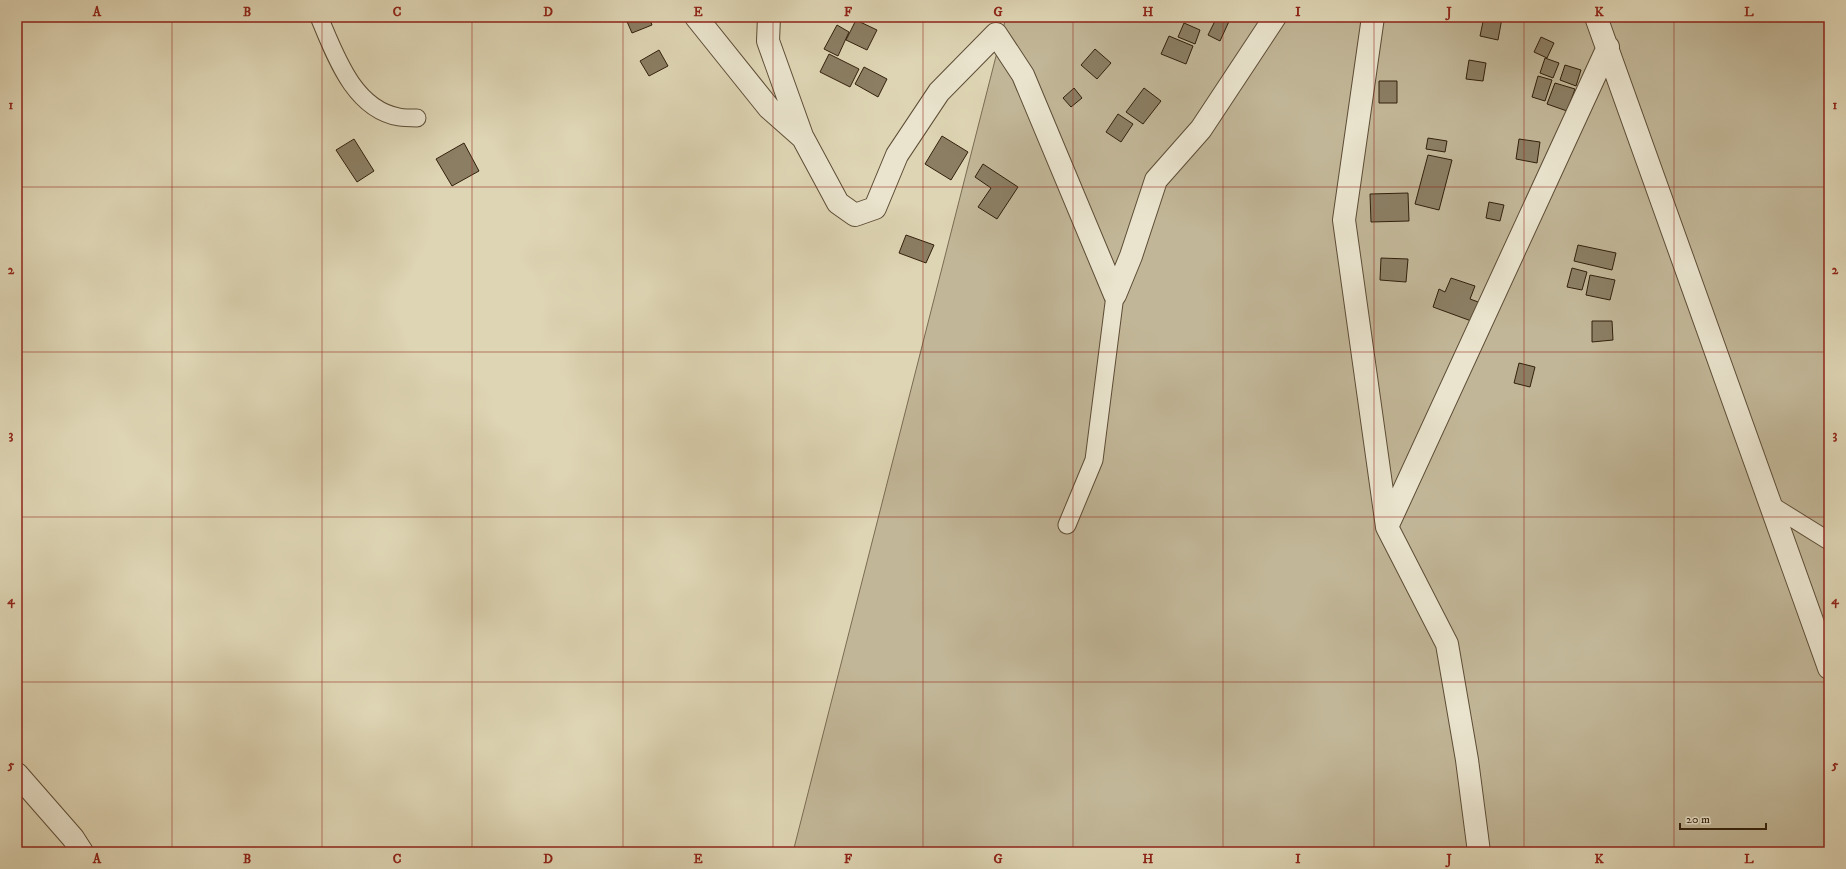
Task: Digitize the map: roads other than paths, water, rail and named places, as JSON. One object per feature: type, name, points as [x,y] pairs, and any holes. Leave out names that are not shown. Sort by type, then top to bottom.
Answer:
[{"type":"street","points":[[696,17],[769,108],[803,138]]},
{"type":"street","points":[[769,17],[768,41],[803,138],[838,203],[855,215],[875,208],[897,156],[938,92],[998,25],[1023,75],[1115,295]]},
{"type":"street","points":[[1115,295],[1131,256],[1156,180],[1201,129],[1275,17]]},
{"type":"street","points":[[1373,17],[1344,220],[1387,526],[1447,644],[1467,760],[1479,852]]},
{"type":"street","points":[[1596,17],[1829,668]]},
{"type":"street","points":[[1387,526],[1608,47]]},
{"type":"street","points":[[17,774],[73,838],[82,852]]},
{"type":"lane","points":[[319,17],[344,72],[364,99],[380,110],[398,117],[417,118]]},
{"type":"lane","points":[[1067,525],[1094,460],[1115,295]]},
{"type":"lane","points":[[1771,505],[1829,541]]}]
